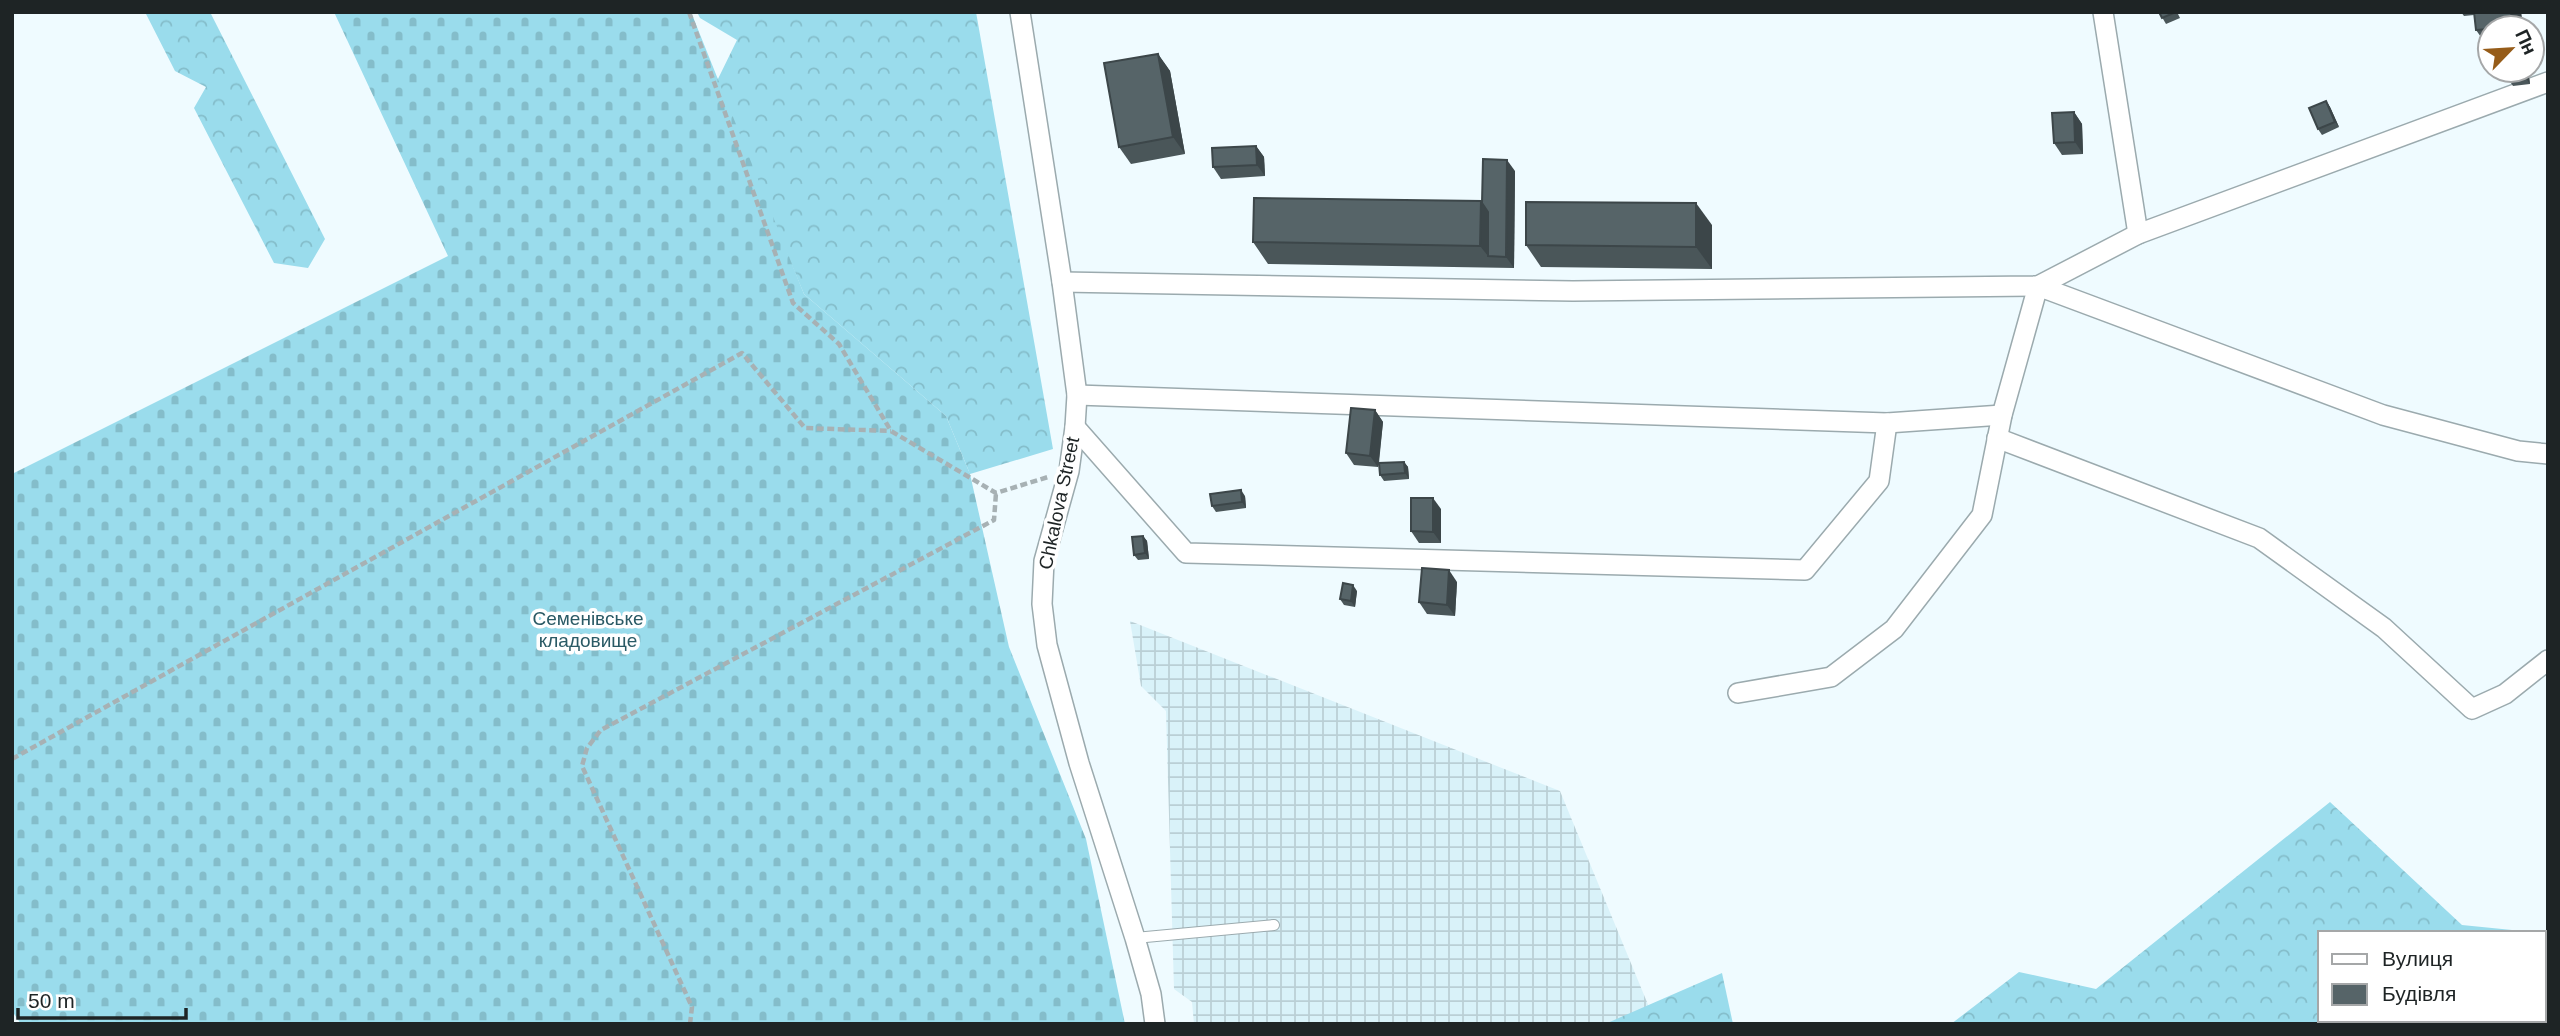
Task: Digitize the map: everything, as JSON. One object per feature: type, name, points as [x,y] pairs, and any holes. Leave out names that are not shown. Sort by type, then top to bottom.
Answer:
[{"type":"street","name":"Chkalova Street","points":[[1020,12],[1077,395],[1069,471],[1044,561],[1042,604],[1047,645],[1079,763],[1135,938],[1155,1024]]},
{"type":"street","points":[[2103,12],[2138,234]]},
{"type":"street","points":[[1738,693],[1831,677],[1894,629],[1982,515],[2002,415],[2038,286],[2138,234],[2548,82]]},
{"type":"street","points":[[1062,282],[1573,291],[2038,286],[2383,415],[2518,451],[2548,454]]},
{"type":"street","points":[[1077,395],[1887,423],[2002,415]]},
{"type":"street","points":[[1075,427],[1186,553],[1805,570],[1879,481],[1887,423]]},
{"type":"street","points":[[1997,438],[2259,538],[2384,628],[2472,709],[2505,694],[2548,660]]},
{"type":"lane","points":[[1135,938],[1274,925]]},
{"type":"path","points":[[689,12],[793,303],[839,344],[891,431]]},
{"type":"path","points":[[12,759],[742,353],[805,428],[891,431],[996,493],[1069,471]]},
{"type":"path","points":[[690,1024],[692,1007],[582,766],[587,748],[601,730],[994,520],[996,493]]},
{"type":"shaded area","points":[[1130,621],[1560,791],[1656,1024],[1194,1024],[1192,1002],[1174,989],[1166,711],[1141,686]]},
{"type":"green space","points":[[145,12],[210,12],[325,239],[308,268],[274,263],[194,108],[206,87],[175,71]]},
{"type":"green space","name":"Семенівське кладовище","points":[[334,12],[691,12],[804,294],[946,416],[970,474],[1009,647],[1086,839],[1125,1024],[21,1024],[12,1011],[12,474],[448,256]]},
{"type":"green space","points":[[697,12],[976,12],[1053,449],[970,474],[946,416],[804,294],[716,83],[737,40],[700,18]]},
{"type":"green space","points":[[2330,802],[2462,925],[2522,931],[2318,931],[2318,1022],[2453,1022],[2450,1024],[1951,1024],[2019,972],[2096,989]]},
{"type":"green space","points":[[1722,973],[1733,1024],[1605,1024]]},
{"type":"building","points":[[2159,12],[2176,12],[2162,18]]},
{"type":"building","points":[[2474,12],[2511,12],[2476,14],[2476,30]]},
{"type":"building","points":[[1158,54],[1173,137],[1119,147],[1104,63]]},
{"type":"building","points":[[2326,101],[2335,122],[2318,129],[2309,108]]},
{"type":"building","points":[[2074,112],[2075,142],[2054,143],[2052,113]]},
{"type":"building","points":[[1256,146],[1257,165],[1213,167],[1212,148]]},
{"type":"building","points":[[1483,159],[1507,160],[1506,257],[1488,256],[1488,212],[1482,203]]},
{"type":"building","points":[[1254,198],[1481,201],[1480,246],[1253,242]]},
{"type":"building","points":[[1526,202],[1696,203],[1696,247],[1526,245]]},
{"type":"building","points":[[1351,408],[1375,410],[1370,456],[1346,453]]},
{"type":"building","points":[[1404,462],[1405,473],[1380,475],[1379,463]]},
{"type":"building","points":[[1241,490],[1242,502],[1212,506],[1210,494]]},
{"type":"building","points":[[1411,498],[1433,498],[1433,532],[1411,531]]},
{"type":"building","points":[[1143,536],[1145,553],[1134,555],[1132,537]]},
{"type":"building","points":[[1422,568],[1449,570],[1447,605],[1419,602]]},
{"type":"building","points":[[1343,583],[1353,585],[1351,601],[1340,599]]}]
